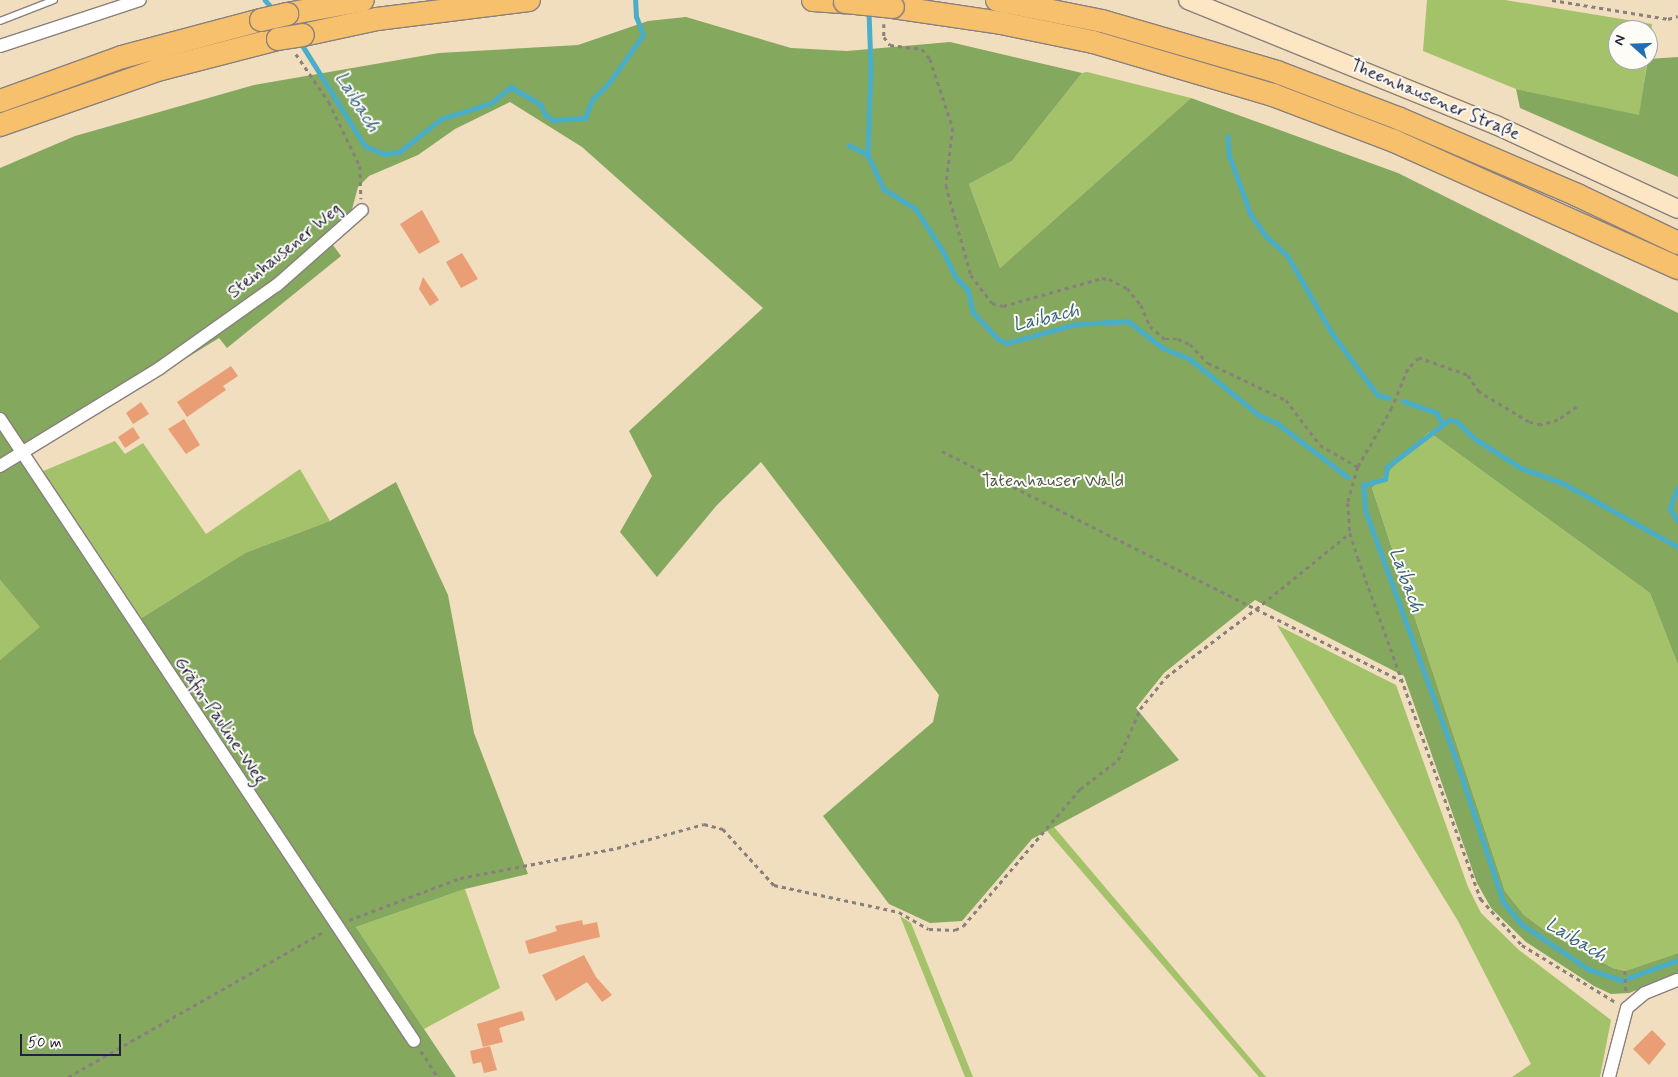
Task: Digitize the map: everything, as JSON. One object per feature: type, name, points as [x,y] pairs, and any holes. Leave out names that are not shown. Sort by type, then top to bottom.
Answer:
[{"type":"highway","points":[[0,100],[122,57],[261,20],[363,0]]},
{"type":"highway","points":[[0,125],[161,69],[291,41],[377,18],[529,0]]},
{"type":"highway","points":[[813,0],[845,2],[889,13],[1001,23],[1093,42],[1274,95],[1394,141],[1678,268]]},
{"type":"highway","points":[[997,0],[1111,24],[1277,72],[1400,119],[1577,195],[1678,243]]},
{"type":"main road","name":"Theenhausener Straße","points":[[1188,0],[1496,125],[1678,209]]},
{"type":"street","points":[[0,46],[140,0]]},
{"type":"street","name":"Steinhausener Weg","points":[[0,466],[22,455],[160,368],[278,285],[362,210]]},
{"type":"street","name":"Gräfin-Pauline-Weg","points":[[0,419],[22,455],[414,1041]]},
{"type":"street","points":[[1609,1077],[1627,1008],[1645,993],[1678,980]]},
{"type":"lane","points":[[0,21],[54,0]]},
{"type":"path","points":[[1552,0],[1668,19],[1678,16]]},
{"type":"path","points":[[889,13],[884,37],[890,45],[922,49],[930,59],[952,128],[946,185],[971,275],[992,303],[1003,306],[1102,278],[1108,279],[1127,288],[1141,304],[1150,326],[1165,338],[1178,339],[1190,344],[1208,362],[1286,400],[1320,445],[1358,467]]},
{"type":"path","name":"Steinhausener Weg","points":[[291,41],[329,102],[360,166],[362,210]]},
{"type":"path","points":[[1577,408],[1558,420],[1541,425],[1529,422],[1479,392],[1467,375],[1419,358],[1408,369],[1392,408],[1358,467],[1348,503],[1350,532],[1400,680],[1474,885],[1487,910],[1522,945],[1592,991],[1627,1008],[1625,971]]},
{"type":"path","points":[[942,451],[1400,680]]},
{"type":"path","points":[[68,1077],[336,925],[460,878],[617,848],[704,824],[724,829],[774,885],[899,912],[928,929],[955,930],[964,926],[1080,789],[1118,760],[1140,709],[1166,677],[1256,609],[1350,532]]},
{"type":"path","points":[[414,1041],[438,1077]]},
{"type":"green space","points":[[1427,0],[1505,0],[1628,20],[1608,20],[1608,70],[1646,70],[1640,116],[1516,89],[1423,51]]},
{"type":"green space","name":"Tatenhauser Wald","points":[[686,17],[791,48],[847,51],[950,42],[1082,73],[1012,161],[969,184],[1000,268],[1191,98],[1398,173],[1678,313],[1678,665],[1650,593],[1429,432],[1372,488],[1505,891],[1524,915],[1547,932],[1613,968],[1625,971],[1678,953],[1678,974],[1629,993],[1611,994],[1594,986],[1526,942],[1491,908],[1477,883],[1404,676],[1255,600],[1164,673],[1136,708],[1179,760],[1032,839],[962,921],[930,923],[889,904],[823,816],[933,722],[939,695],[761,462],[717,505],[657,577],[620,532],[652,476],[629,431],[763,308],[582,147],[510,102],[455,129],[418,155],[369,176],[358,187],[351,213],[327,237],[341,256],[227,348],[219,338],[29,455],[140,619],[245,553],[330,521],[396,482],[448,595],[474,733],[528,874],[465,889],[356,927],[456,1077],[0,1077],[0,660],[40,627],[0,580],[0,168],[75,136],[254,85],[439,53],[578,45],[648,21]]},
{"type":"green space","points":[[1678,57],[1678,177],[1520,108],[1516,89],[1639,115],[1646,70],[1658,70],[1658,58]]},
{"type":"green space","points":[[1087,72],[1191,98],[1000,268],[969,184],[1012,161],[1082,73]]},
{"type":"green space","points":[[1429,432],[1650,593],[1678,665],[1678,953],[1625,971],[1613,968],[1547,932],[1524,915],[1505,891],[1372,488]]},
{"type":"green space","points":[[115,441],[125,454],[143,443],[206,534],[300,469],[330,521],[245,553],[140,619],[41,472]]},
{"type":"green space","points":[[0,580],[41,627],[0,660]]},
{"type":"green space","points":[[1277,625],[1396,685],[1468,887],[1481,913],[1519,950],[1611,1020],[1600,1077],[1512,1077],[1531,1064],[1458,921]]},
{"type":"green space","points":[[1054,827],[1266,1077],[1259,1077],[1047,831]]},
{"type":"green space","points":[[465,889],[500,988],[424,1029],[356,927]]},
{"type":"green space","points":[[900,916],[911,923],[973,1077],[965,1077]]},
{"type":"building","points":[[422,210],[440,242],[419,254],[400,224]]},
{"type":"building","points":[[462,253],[478,279],[461,288],[446,262]]},
{"type":"building","points":[[423,277],[439,300],[430,306],[419,289]]},
{"type":"building","points":[[231,366],[238,376],[223,386],[226,390],[187,417],[177,402]]},
{"type":"building","points":[[141,402],[149,414],[133,424],[126,413]]},
{"type":"building","points":[[184,419],[200,445],[186,454],[168,429]]},
{"type":"building","points":[[133,427],[140,438],[125,448],[118,437]]},
{"type":"building","points":[[582,920],[583,925],[597,922],[600,937],[529,954],[525,941],[557,931],[555,926]]},
{"type":"building","points":[[584,955],[596,977],[612,995],[602,1002],[587,982],[556,1001],[542,975]]},
{"type":"building","points":[[522,1011],[525,1020],[499,1028],[503,1042],[483,1047],[477,1024]]},
{"type":"building","points":[[1652,1030],[1666,1044],[1649,1065],[1633,1049]]},
{"type":"building","points":[[490,1046],[497,1070],[484,1073],[481,1062],[473,1064],[470,1051]]},
{"type":"waterway","name":"Laibach","points":[[265,0],[274,10]]},
{"type":"waterway","name":"Laibach","points":[[301,43],[365,146],[385,154],[399,152],[441,119],[491,103],[511,87],[540,104],[545,114],[553,120],[585,118],[592,100],[609,83],[643,35],[636,17],[635,0]]},
{"type":"waterway","name":"Laibach","points":[[869,11],[871,68],[868,155],[884,189],[916,209],[943,251],[955,276],[968,290],[973,312],[998,339],[1007,343],[1076,324],[1128,321],[1163,348],[1190,359],[1259,415],[1277,423],[1348,477]]},
{"type":"waterway","points":[[1228,136],[1229,154],[1251,215],[1266,236],[1287,255],[1332,333],[1370,385],[1378,395],[1389,398]]},
{"type":"waterway","points":[[849,145],[868,155]]},
{"type":"waterway","points":[[1403,401],[1437,413],[1442,423]]},
{"type":"waterway","name":"Laibach","points":[[1623,981],[1589,970],[1522,925],[1503,902],[1454,755],[1365,511],[1363,485],[1385,479],[1387,467],[1449,420],[1456,421],[1474,438],[1521,468],[1563,483],[1678,547]]},
{"type":"waterway","points":[[1678,488],[1670,509],[1678,521]]},
{"type":"waterway","name":"Laibach","points":[[1628,978],[1678,960]]}]
